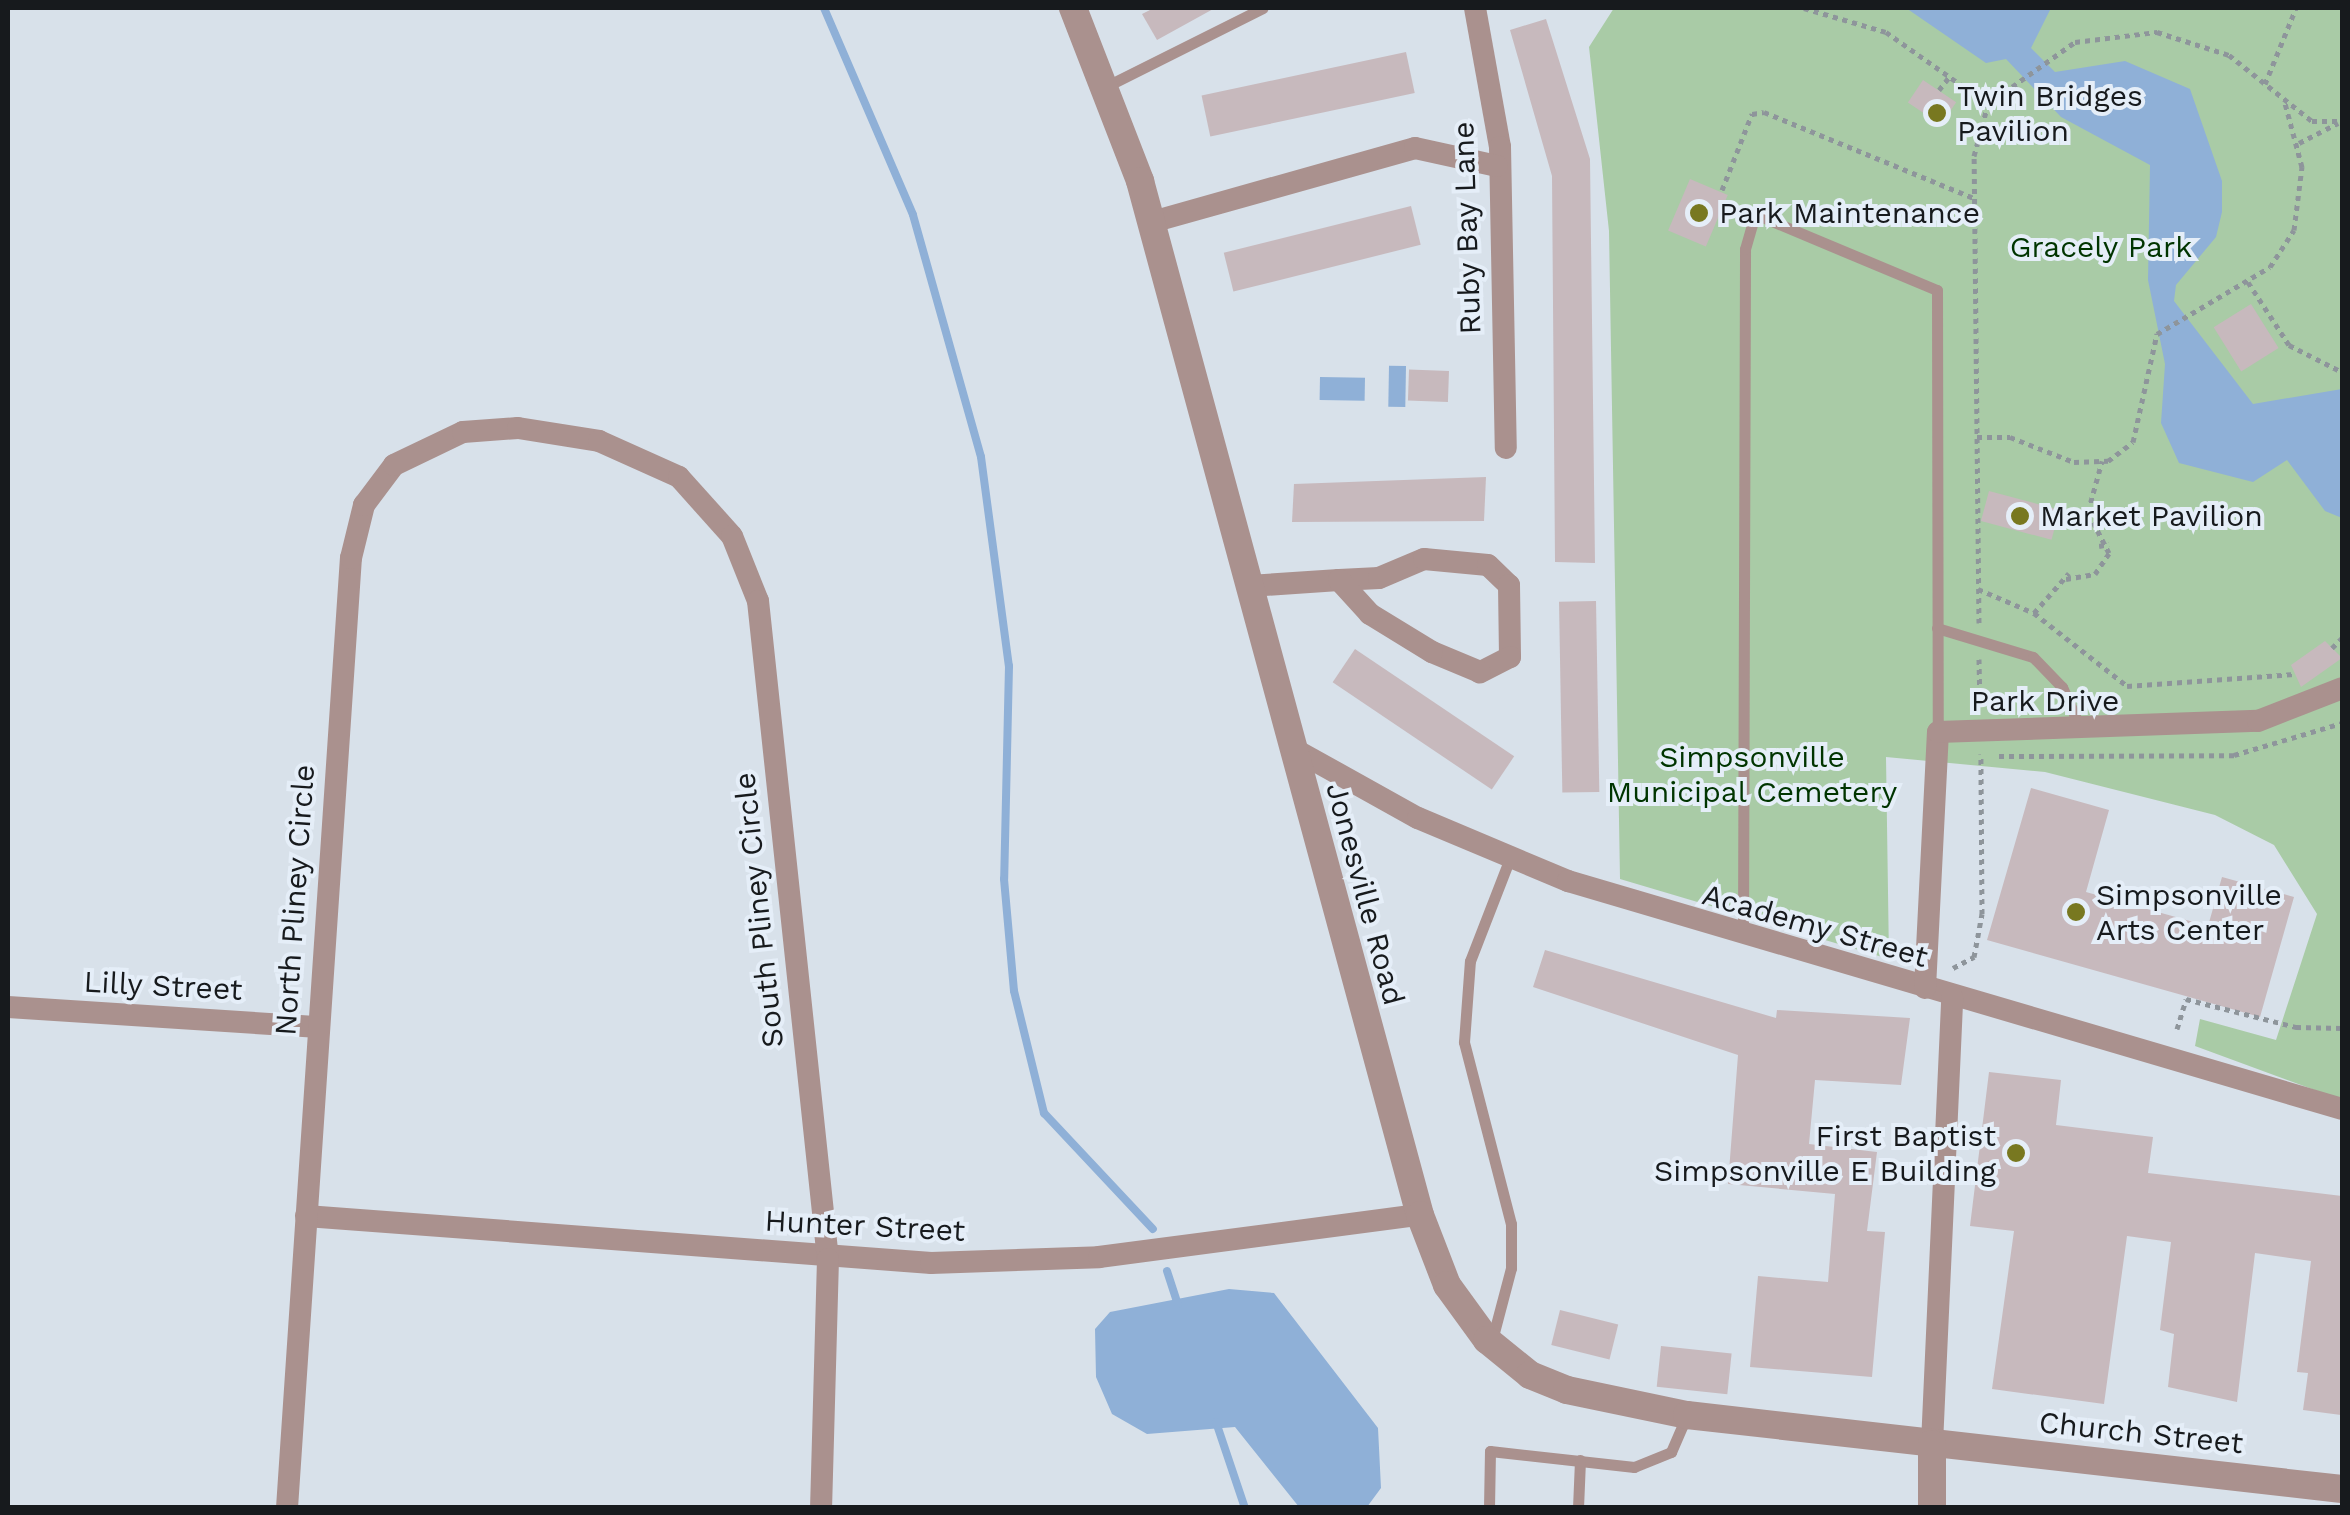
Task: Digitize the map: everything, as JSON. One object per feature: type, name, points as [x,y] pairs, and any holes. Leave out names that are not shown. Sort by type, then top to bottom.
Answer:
[{"type":"street","name":"Jonesville Road","points":[[1074,8],[1107,86],[1152,222],[1420,1215],[1447,1284],[1490,1344],[1567,1390],[1687,1415],[1932,1444]]},
{"type":"street","name":"Ruby Bay Lane","points":[[1475,8],[1497,166],[1506,448]]},
{"type":"street","points":[[1152,222],[1416,148],[1497,166]]},
{"type":"street","name":"North Pliney Circle","points":[[287,1508],[315,1027],[350,558],[364,505],[394,465],[428,444],[481,430],[543,430]]},
{"type":"street","name":"South Pliney Circle","points":[[543,430],[661,466],[716,512],[743,555],[766,648],[828,1259],[821,1508]]},
{"type":"street","points":[[1249,586],[1339,580],[1379,578],[1424,558],[1488,565],[1509,586],[1510,657],[1480,672],[1432,652],[1339,580]]},
{"type":"street","name":"Park Drive","points":[[1925,988],[1938,732],[2081,731],[2258,721],[2342,688]]},
{"type":"street","name":"Academy Street","points":[[1292,748],[1510,858],[1743,936],[2342,1109]]},
{"type":"street","points":[[1932,1508],[1952,997]]},
{"type":"street","name":"Lilly Street","points":[[8,1007],[315,1027]]},
{"type":"street","name":"Hunter Street","points":[[306,1216],[828,1259],[1092,1258],[1420,1215]]},
{"type":"street","name":"Church Street","points":[[1932,1444],[2342,1489]]},
{"type":"lane","points":[[1107,86],[1263,8]]},
{"type":"lane","points":[[1743,936],[1745,249],[1756,214],[1937,290],[1938,732]]},
{"type":"lane","points":[[1937,628],[1979,637],[2034,657],[2062,686],[2081,731]]},
{"type":"lane","points":[[1490,1344],[1511,1268],[1511,1224],[1464,1042],[1470,961],[1510,858]]},
{"type":"lane","points":[[1489,1508],[1490,1451],[1634,1467],[1671,1452],[1687,1415]]},
{"type":"lane","points":[[1578,1508],[1580,1460]]},
{"type":"path","points":[[1804,8],[1886,32],[1988,104]]},
{"type":"path","points":[[2264,84],[2296,8]]},
{"type":"path","points":[[1953,968],[1974,957],[1982,914],[1974,198],[1988,104],[2050,56],[2117,31],[2157,32],[2229,55],[2284,102],[2312,120],[2342,122]]},
{"type":"path","points":[[1939,90],[1949,77]]},
{"type":"path","points":[[2109,544],[2088,512],[2102,462],[2133,442],[2145,421],[2157,334],[2188,310],[2248,282],[2294,230],[2298,143],[2284,102]]},
{"type":"path","points":[[1722,190],[1752,114],[1764,112],[1974,198]]},
{"type":"path","points":[[2298,143],[2342,122]]},
{"type":"path","points":[[2248,282],[2289,345],[2342,372]]},
{"type":"path","points":[[1977,437],[2102,462]]},
{"type":"path","points":[[2099,546],[2109,544]]},
{"type":"path","points":[[2034,613],[2068,576],[2095,574],[2109,544]]},
{"type":"path","points":[[1978,588],[2034,613],[2127,686],[2189,689],[2296,674]]},
{"type":"path","points":[[2332,648],[2342,638]]},
{"type":"path","points":[[1980,756],[2234,754],[2342,722]]},
{"type":"path","points":[[2177,1029],[2186,999],[2296,1027],[2342,1028]]},
{"type":"green space","name":"Gracely Park","points":[[1614,8],[2342,8],[2342,1100],[2195,1046],[2200,1019],[2276,1040],[2317,914],[2274,845],[2215,815],[2045,772],[1886,757],[1889,959],[1620,879],[1609,231],[1589,47]]},
{"type":"water","points":[[1906,8],[2051,8],[2031,48],[2055,72],[2125,61],[2190,89],[2222,181],[2222,212],[2216,237],[2176,285],[2174,301],[2253,404],[2342,389],[2342,518],[2325,511],[2287,460],[2253,482],[2179,463],[2161,423],[2165,364],[2148,280],[2150,165],[2061,117],[2006,59],[1986,63]]},
{"type":"water","points":[[1389,366],[1406,366],[1405,407],[1388,407]]},
{"type":"water","points":[[1320,377],[1365,378],[1365,401],[1320,400]]},
{"type":"water","points":[[1229,1289],[1274,1293],[1378,1428],[1381,1488],[1367,1507],[1299,1507],[1235,1427],[1147,1434],[1112,1414],[1096,1377],[1095,1329],[1110,1312]]},
{"type":"building","points":[[1154,8],[1215,8],[1157,40],[1142,14]]},
{"type":"building","points":[[1546,19],[1590,159],[1595,563],[1555,562],[1552,176],[1510,30]]},
{"type":"building","points":[[1406,52],[1415,93],[1210,137],[1202,95]]},
{"type":"building","name":"Twin Bridges Pavilion","points":[[1923,80],[1956,102],[1941,125],[1908,102]]},
{"type":"building","name":"Park Maintenance","points":[[1690,179],[1728,195],[1706,247],[1668,231]]},
{"type":"building","points":[[1411,206],[1421,245],[1233,292],[1224,253]]},
{"type":"building","points":[[2251,304],[2279,348],[2241,371],[2214,327]]},
{"type":"building","points":[[1409,370],[1449,371],[1448,402],[1408,401]]},
{"type":"building","points":[[1486,477],[1484,521],[1292,522],[1294,484]]},
{"type":"building","name":"Market Pavilion","points":[[1989,491],[2060,510],[2051,540],[1981,521]]},
{"type":"building","points":[[1596,601],[1599,792],[1562,793],[1559,602]]},
{"type":"building","points":[[2325,641],[2342,658],[2301,687],[2291,665]]},
{"type":"building","points":[[1355,649],[1514,756],[1492,790],[1333,682]]},
{"type":"building","name":"Simpsonville Arts Center","points":[[2031,788],[2109,810],[2086,892],[2208,926],[2222,877],[2294,897],[2260,1017],[1987,940]]},
{"type":"building","points":[[1545,950],[1776,1018],[1777,1010],[1910,1018],[1901,1085],[1815,1080],[1809,1144],[1877,1152],[1867,1231],[1885,1232],[1872,1377],[1750,1367],[1758,1276],[1828,1282],[1835,1194],[1728,1184],[1738,1055],[1533,987]]},
{"type":"building","points":[[1989,1072],[2061,1080],[2056,1125],[2153,1137],[2148,1173],[2342,1196],[2341,1415],[2303,1410],[2308,1373],[2297,1372],[2311,1261],[2255,1253],[2237,1402],[2168,1387],[2174,1334],[2160,1330],[2171,1242],[2127,1236],[2104,1404],[1992,1389],[2014,1231],[1970,1226]]},
{"type":"building","points":[[1560,1310],[1618,1325],[1610,1359],[1551,1345]]},
{"type":"building","points":[[1661,1346],[1732,1353],[1727,1394],[1657,1387]]},
{"type":"waterway","points":[[824,8],[913,215],[981,457],[1009,666],[1004,879],[1014,991],[1044,1113],[1153,1229]]},
{"type":"waterway","points":[[1167,1271],[1178,1304]]},
{"type":"waterway","points":[[1216,1422],[1245,1508]]},
{"type":"place","name":"Twin Bridges Pavilion","points":[[1937,113]]},
{"type":"place","name":"Park Maintenance","points":[[1699,213]]},
{"type":"place","name":"Market Pavilion","points":[[2020,516]]},
{"type":"place","name":"Simpsonville Arts Center","points":[[2076,912]]},
{"type":"place","name":"First Baptist Simpsonville E Building","points":[[2016,1153]]},
{"type":"park label","name":"Simpsonville Municipal Cemetery","points":[[1752,774]]}]
